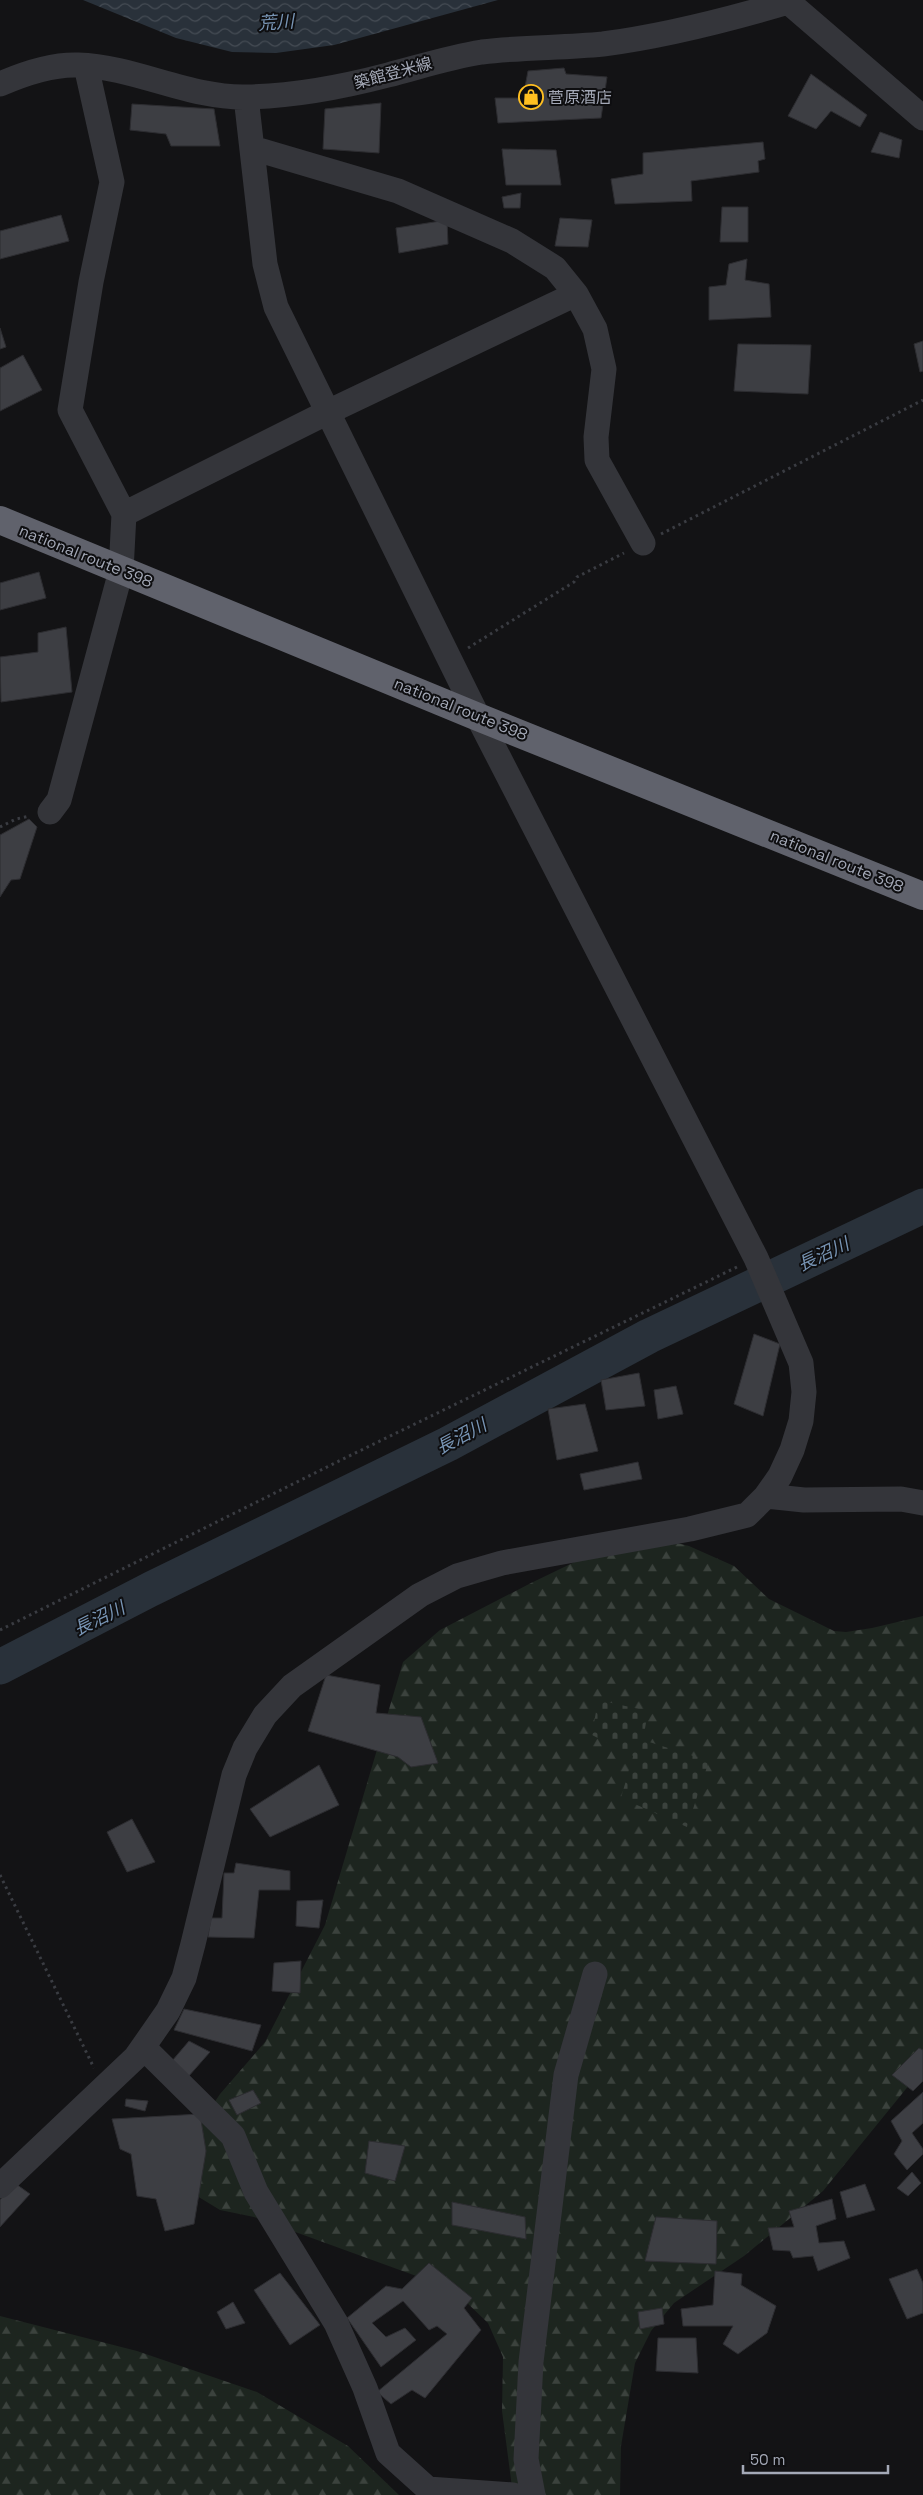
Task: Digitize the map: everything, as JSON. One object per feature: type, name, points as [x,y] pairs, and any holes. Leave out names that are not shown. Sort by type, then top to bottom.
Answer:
[{"type":"highway","name":"national route 398","points":[[0,520],[478,717],[923,896]]},
{"type":"street","name":"築館登米線","points":[[0,84],[49,69],[86,66],[106,68],[219,96],[246,98],[290,95],[333,88],[482,52],[603,44],[680,30],[787,1]]},
{"type":"street","points":[[787,1],[923,118]]},
{"type":"street","points":[[50,812],[59,800],[121,571],[124,514],[70,410],[91,282],[112,182],[86,66]]},
{"type":"street","points":[[0,2186],[104,2089],[143,2047],[168,2011],[184,1978],[234,1775],[245,1748],[265,1715],[292,1686],[420,1595],[457,1576],[502,1563],[721,1522],[747,1515],[766,1496],[780,1476],[792,1450],[801,1421],[804,1392],[801,1363],[756,1258],[478,717],[276,307],[265,264],[246,98]]},
{"type":"street","points":[[252,148],[398,191],[512,241],[555,268],[576,294],[595,329],[604,369],[596,437],[597,460],[643,543]]},
{"type":"street","points":[[124,514],[328,412],[576,294]]},
{"type":"street","points":[[766,1496],[804,1500],[901,1499],[923,1503]]},
{"type":"street","points":[[533,2495],[526,2458],[532,2352],[566,2075],[595,1974]]},
{"type":"street","points":[[143,2047],[233,2136],[256,2192],[336,2323],[365,2388],[388,2453],[428,2489],[513,2495]]},
{"type":"path","points":[[450,660],[574,582],[577,577],[923,400]]},
{"type":"path","points":[[0,827],[16,818],[50,812]]},
{"type":"path","points":[[0,1630],[343,1459],[756,1258]]},
{"type":"path","points":[[0,1875],[104,2089]]},
{"type":"green space","points":[[652,1537],[689,1546],[734,1566],[769,1599],[834,1631],[846,1632],[872,1628],[923,1616],[923,2068],[823,2191],[744,2256],[674,2303],[651,2331],[635,2363],[621,2446],[620,2495],[513,2495],[502,2411],[503,2357],[488,2323],[464,2300],[419,2277],[254,2217],[220,2210],[197,2196],[198,2127],[220,2094],[265,2042],[325,1925],[403,1662],[440,1630],[531,1583],[614,1543]]},
{"type":"green space","points":[[598,1700],[648,1711],[643,1740],[709,1761],[687,1827],[621,1798],[633,1756],[592,1735]]},
{"type":"green space","points":[[0,2316],[137,2351],[257,2392],[348,2446],[399,2495],[0,2495]]},
{"type":"water","name":"荒川","points":[[83,0],[498,0],[334,45],[276,53],[232,52],[176,38]]},
{"type":"building","points":[[564,68],[566,74],[607,77],[601,118],[498,123],[495,98],[523,98],[528,71]]},
{"type":"building","points":[[811,74],[867,115],[860,127],[831,111],[816,129],[788,116]]},
{"type":"building","points":[[381,103],[379,153],[323,149],[325,109]]},
{"type":"building","points":[[132,104],[214,109],[220,146],[171,146],[166,134],[130,130]]},
{"type":"building","points":[[880,132],[902,140],[899,158],[871,152]]},
{"type":"building","points":[[763,142],[765,159],[758,161],[759,172],[691,181],[692,201],[615,204],[611,179],[643,174],[643,153]]},
{"type":"building","points":[[502,149],[556,150],[561,185],[506,185]]},
{"type":"building","points":[[521,193],[520,208],[504,208],[502,197]]},
{"type":"building","points":[[722,207],[748,207],[748,242],[720,242]]},
{"type":"building","points":[[61,215],[69,241],[0,259],[0,231]]},
{"type":"building","points":[[560,218],[592,220],[588,247],[555,246]]},
{"type":"building","points":[[447,220],[448,244],[399,253],[396,228]]},
{"type":"building","points":[[747,259],[745,280],[769,284],[771,317],[709,320],[709,287],[726,285],[729,264]]},
{"type":"building","points":[[0,328],[6,347],[0,349]]},
{"type":"building","points":[[923,341],[923,371],[920,372],[914,344]]},
{"type":"building","points":[[738,344],[811,345],[808,394],[734,391]]},
{"type":"building","points":[[23,355],[42,390],[0,411],[0,368]]},
{"type":"building","points":[[39,572],[46,598],[0,610],[0,583]]},
{"type":"building","points":[[66,627],[72,692],[1,702],[0,657],[38,652],[38,633]]},
{"type":"building","points":[[29,819],[37,827],[20,879],[11,880],[0,897],[0,835]]},
{"type":"building","points":[[754,1334],[780,1344],[763,1416],[734,1404]]},
{"type":"building","points":[[639,1373],[645,1406],[606,1410],[601,1380]]},
{"type":"building","points":[[676,1386],[683,1414],[658,1419],[654,1390]]},
{"type":"building","points":[[585,1404],[598,1451],[557,1460],[548,1409]]},
{"type":"building","points":[[638,1462],[642,1479],[584,1490],[580,1474]]},
{"type":"building","points":[[326,1675],[380,1685],[376,1713],[421,1717],[438,1763],[411,1767],[398,1757],[308,1731]]},
{"type":"building","points":[[319,1765],[339,1805],[270,1837],[250,1809]]},
{"type":"building","points":[[132,1819],[155,1862],[127,1872],[107,1832]]},
{"type":"building","points":[[236,1863],[290,1871],[290,1890],[259,1890],[254,1938],[208,1937],[211,1918],[222,1918],[224,1873],[234,1873]]},
{"type":"building","points":[[323,1900],[319,1928],[296,1926],[297,1901]]},
{"type":"building","points":[[301,1961],[300,1993],[272,1991],[274,1963]]},
{"type":"building","points":[[184,2009],[261,2025],[252,2051],[174,2030]]},
{"type":"building","points":[[189,2041],[210,2052],[188,2077],[172,2061]]},
{"type":"building","points":[[919,2048],[923,2050],[923,2081],[913,2091],[892,2075]]},
{"type":"building","points":[[253,2090],[261,2103],[237,2115],[229,2100]]},
{"type":"building","points":[[923,2092],[923,2123],[912,2133],[923,2149],[923,2154],[907,2170],[894,2154],[902,2141],[891,2121]]},
{"type":"building","points":[[126,2099],[148,2101],[145,2111],[125,2106]]},
{"type":"building","points":[[200,2114],[206,2151],[194,2224],[165,2231],[156,2199],[137,2196],[131,2154],[120,2149],[112,2119]]},
{"type":"building","points":[[369,2141],[405,2146],[395,2181],[365,2173]]},
{"type":"building","points":[[912,2172],[921,2183],[908,2196],[897,2188]]},
{"type":"building","points":[[16,2184],[30,2194],[0,2227],[0,2200]]},
{"type":"building","points":[[865,2184],[875,2210],[847,2218],[840,2192]]},
{"type":"building","points":[[832,2199],[836,2219],[816,2226],[819,2243],[844,2241],[850,2258],[818,2271],[813,2256],[793,2258],[790,2251],[773,2250],[768,2228],[794,2227],[789,2211]]},
{"type":"building","points":[[452,2202],[525,2217],[526,2239],[452,2225]]},
{"type":"building","points":[[656,2217],[717,2221],[716,2264],[645,2261]]},
{"type":"building","points":[[429,2263],[472,2298],[464,2308],[481,2330],[425,2398],[412,2390],[391,2404],[377,2392],[447,2334],[437,2326],[429,2330],[403,2301],[372,2323],[386,2337],[405,2328],[416,2340],[381,2367],[347,2318],[386,2286],[402,2289]]},
{"type":"building","points":[[917,2269],[923,2283],[923,2313],[907,2319],[889,2279]]},
{"type":"building","points":[[715,2271],[742,2274],[741,2285],[776,2306],[767,2333],[738,2354],[723,2344],[733,2326],[683,2326],[681,2309],[713,2305]]},
{"type":"building","points":[[280,2273],[320,2325],[290,2345],[254,2290]]},
{"type":"building","points":[[233,2302],[245,2323],[226,2329],[217,2312]]},
{"type":"building","points":[[662,2308],[664,2324],[640,2329],[638,2312]]},
{"type":"building","points":[[658,2338],[696,2338],[698,2373],[656,2371]]},
{"type":"waterway","name":"長沼川","points":[[0,1667],[151,1589],[448,1444],[649,1336],[923,1206]]},
{"type":"place","name":"菅原酒店","points":[[531,97]]}]
